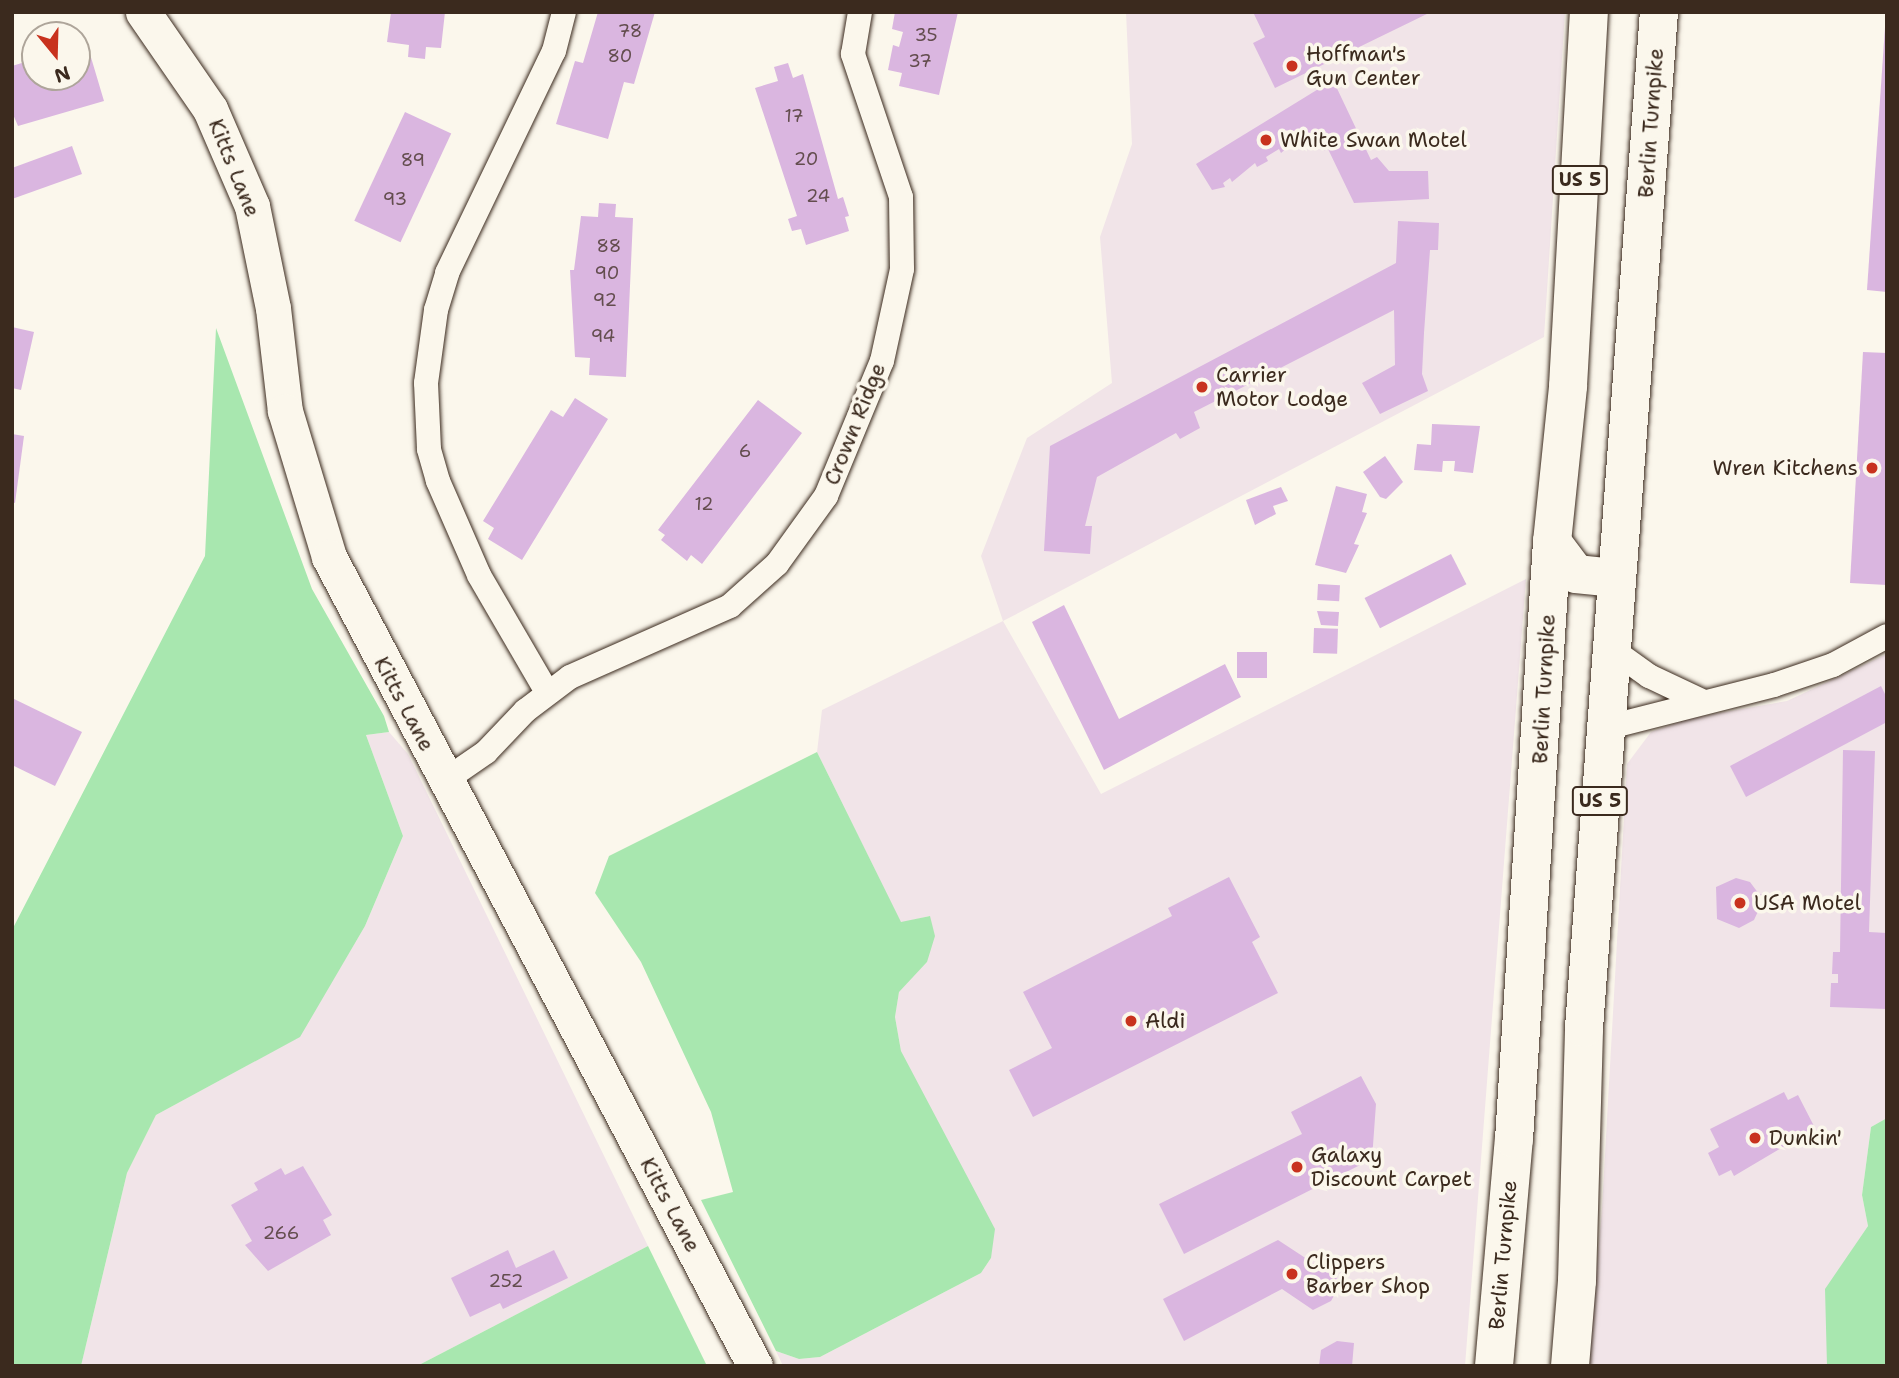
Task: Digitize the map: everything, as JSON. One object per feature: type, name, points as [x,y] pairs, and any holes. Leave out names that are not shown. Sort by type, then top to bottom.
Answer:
[{"type":"highway","name":"Berlin Turnpike","points":[[1493,1366],[1514,1139],[1552,542],[1568,386],[1589,12]]},
{"type":"highway","name":"Berlin Turnpike","points":[[1570,1366],[1577,1281],[1579,1104],[1614,578],[1659,12]]},
{"type":"highway","points":[[1552,542],[1576,574],[1614,578]]},
{"type":"street","name":"Kitts Lane","points":[[143,12],[211,109],[253,206],[273,308],[285,411],[312,510],[350,602],[755,1366]]},
{"type":"street","points":[[547,692],[479,575],[446,502],[429,449],[426,383],[436,310],[447,273],[554,51],[565,12]]},
{"type":"street","name":"Crown Ridge","points":[[444,781],[486,752],[547,692],[598,663],[730,606],[777,564],[826,496],[882,361],[902,269],[901,197],[853,54],[859,12]]},
{"type":"street","points":[[1605,728],[1833,665],[1887,636]]},
{"type":"street","points":[[1610,648],[1649,676],[1704,702]]},
{"type":"shaded area","points":[[1126,12],[1565,12],[1544,337],[1003,621],[981,556],[1027,438],[1112,383],[1100,237],[1132,144]]},
{"type":"shaded area","points":[[1526,579],[1465,1366],[783,1366],[776,1351],[799,1359],[820,1357],[981,1273],[991,1258],[901,1051],[895,1017],[899,991],[927,962],[929,916],[901,923],[817,752],[822,710],[1003,621],[1101,794]]},
{"type":"shaded area","points":[[1887,654],[1887,1118],[1871,1127],[1862,1195],[1868,1226],[1826,1289],[1828,1366],[1588,1366],[1602,1208],[1627,764],[1651,732],[1691,718],[1787,701]]},
{"type":"shaded area","points":[[389,732],[408,754],[648,1246],[417,1366],[81,1366],[127,1173],[156,1115],[299,1037],[365,926],[403,836],[366,735]]},
{"type":"green space","points":[[216,328],[312,589],[384,716],[389,732],[366,735],[403,836],[365,926],[300,1037],[156,1115],[127,1173],[81,1366],[12,1366],[12,930],[205,556]]},
{"type":"green space","points":[[817,752],[901,922],[930,916],[935,936],[927,962],[899,992],[895,1017],[901,1051],[995,1229],[991,1258],[981,1273],[820,1357],[799,1359],[776,1351],[701,1200],[733,1192],[711,1112],[641,962],[595,893],[609,856]]},
{"type":"green space","points":[[1887,1118],[1887,1366],[1827,1366],[1825,1289],[1868,1226],[1862,1195],[1871,1127]]},
{"type":"green space","points":[[648,1246],[707,1366],[417,1366]]},
{"type":"building","points":[[391,12],[445,12],[441,48],[426,47],[425,59],[408,57],[409,45],[387,42]]},
{"type":"building","points":[[598,12],[655,12],[634,84],[624,82],[608,139],[556,124],[575,61],[583,63]]},
{"type":"building","points":[[895,12],[958,12],[939,95],[899,86],[902,73],[888,70],[893,45],[899,47],[903,32],[892,29]]},
{"type":"building","name":"Hoffman's Gun Center","points":[[1253,12],[1431,12],[1275,88],[1253,43],[1265,37]]},
{"type":"building","points":[[1887,27],[1887,292],[1867,290]]},
{"type":"building","points":[[91,57],[104,101],[18,126],[12,112],[12,66],[21,63],[21,91],[91,91]]},
{"type":"building","points":[[788,63],[793,78],[803,74],[838,199],[843,197],[849,216],[845,217],[849,231],[806,245],[801,229],[792,231],[788,219],[797,216],[755,88],[778,81],[774,67]]},
{"type":"building","name":"White Swan Motel","points":[[1333,80],[1371,160],[1377,157],[1389,171],[1428,171],[1429,199],[1354,203],[1328,149],[1324,151],[1314,132],[1306,137],[1303,134],[1281,153],[1279,149],[1266,157],[1268,161],[1257,167],[1255,163],[1232,182],[1230,178],[1223,183],[1225,187],[1212,190],[1196,164]]},
{"type":"building","points":[[405,112],[451,134],[401,242],[354,221]]},
{"type":"building","points":[[72,146],[82,174],[12,199],[12,168]]},
{"type":"building","points":[[599,203],[616,204],[615,217],[633,218],[626,377],[589,375],[590,358],[575,357],[570,270],[574,270],[581,216],[598,217]]},
{"type":"building","name":"Carrier Motor Lodge","points":[[1398,221],[1439,223],[1438,250],[1430,250],[1424,333],[1422,374],[1428,391],[1380,414],[1362,383],[1395,365],[1394,310],[1194,412],[1200,428],[1180,439],[1176,433],[1097,477],[1085,526],[1092,526],[1090,554],[1044,551],[1050,446],[1396,263]]},
{"type":"building","points":[[12,327],[34,332],[21,390],[12,388]]},
{"type":"building","name":"Wren Kitchens","points":[[1863,352],[1887,353],[1887,585],[1850,583]]},
{"type":"building","points":[[575,398],[608,419],[522,560],[488,539],[494,528],[483,521],[551,410],[563,417]]},
{"type":"building","points":[[758,400],[802,433],[702,564],[691,555],[687,561],[661,540],[665,535],[658,530]]},
{"type":"building","points":[[1432,424],[1480,426],[1473,473],[1454,471],[1455,461],[1443,461],[1442,472],[1414,470],[1417,444],[1431,445]]},
{"type":"building","points":[[12,434],[24,436],[15,503],[12,502]]},
{"type":"building","points":[[1385,456],[1403,482],[1386,499],[1380,497],[1363,472]]},
{"type":"building","points":[[1336,486],[1367,494],[1362,512],[1367,513],[1354,544],[1359,545],[1346,573],[1315,565]]},
{"type":"building","points":[[1281,487],[1288,501],[1273,506],[1276,514],[1255,525],[1246,500]]},
{"type":"building","points":[[1451,554],[1466,584],[1380,628],[1365,598]]},
{"type":"building","points":[[1318,584],[1340,585],[1339,601],[1317,600]]},
{"type":"building","points":[[1064,605],[1119,719],[1225,664],[1241,697],[1104,770],[1032,622]]},
{"type":"building","points":[[1317,611],[1339,612],[1338,626],[1321,625]]},
{"type":"building","points":[[1314,628],[1338,629],[1337,654],[1313,653]]},
{"type":"building","points":[[1237,652],[1267,652],[1267,678],[1237,678]]},
{"type":"building","points":[[1881,686],[1887,698],[1887,722],[1746,797],[1730,766]]},
{"type":"building","points":[[12,698],[82,732],[55,786],[12,765]]},
{"type":"building","points":[[1843,750],[1875,751],[1869,932],[1887,933],[1887,1009],[1830,1007],[1831,983],[1838,983],[1838,974],[1832,974],[1833,952],[1840,952]]},
{"type":"building","name":"Aldi","points":[[1229,877],[1260,937],[1252,942],[1278,993],[1033,1117],[1009,1070],[1052,1048],[1023,992],[1172,916],[1168,908]]},
{"type":"building","points":[[1736,878],[1750,882],[1759,894],[1773,894],[1774,906],[1760,907],[1754,920],[1739,928],[1717,919],[1716,887]]},
{"type":"building","name":"Galaxy Discount Carpet","points":[[1361,1076],[1376,1104],[1372,1159],[1184,1254],[1159,1204],[1302,1134],[1291,1112]]},
{"type":"building","name":"Dunkin'","points":[[1784,1092],[1788,1100],[1798,1095],[1815,1128],[1734,1176],[1731,1170],[1719,1176],[1708,1153],[1719,1147],[1710,1129]]},
{"type":"building","points":[[303,1166],[332,1215],[323,1220],[331,1235],[268,1271],[245,1245],[252,1241],[231,1205],[258,1190],[254,1183],[281,1168],[285,1175]]},
{"type":"building","points":[[1278,1240],[1342,1282],[1331,1301],[1313,1310],[1282,1289],[1184,1341],[1163,1299]]},
{"type":"building","points":[[508,1250],[516,1268],[554,1250],[568,1278],[503,1309],[500,1303],[470,1317],[451,1278]]},
{"type":"building","points":[[1337,1341],[1354,1343],[1352,1366],[1319,1366],[1321,1350]]},
{"type":"place","name":"Hoffman's Gun Center","points":[[1292,66]]},
{"type":"place","name":"White Swan Motel","points":[[1266,140]]},
{"type":"place","name":"Carrier Motor Lodge","points":[[1202,387]]},
{"type":"place","name":"Wren Kitchens","points":[[1872,468]]},
{"type":"place","name":"USA Motel","points":[[1740,903]]},
{"type":"place","name":"Aldi","points":[[1131,1021]]},
{"type":"place","name":"Dunkin'","points":[[1755,1138]]},
{"type":"place","name":"Galaxy Discount Carpet","points":[[1297,1167]]},
{"type":"place","name":"Clippers Barber Shop","points":[[1292,1274]]}]
